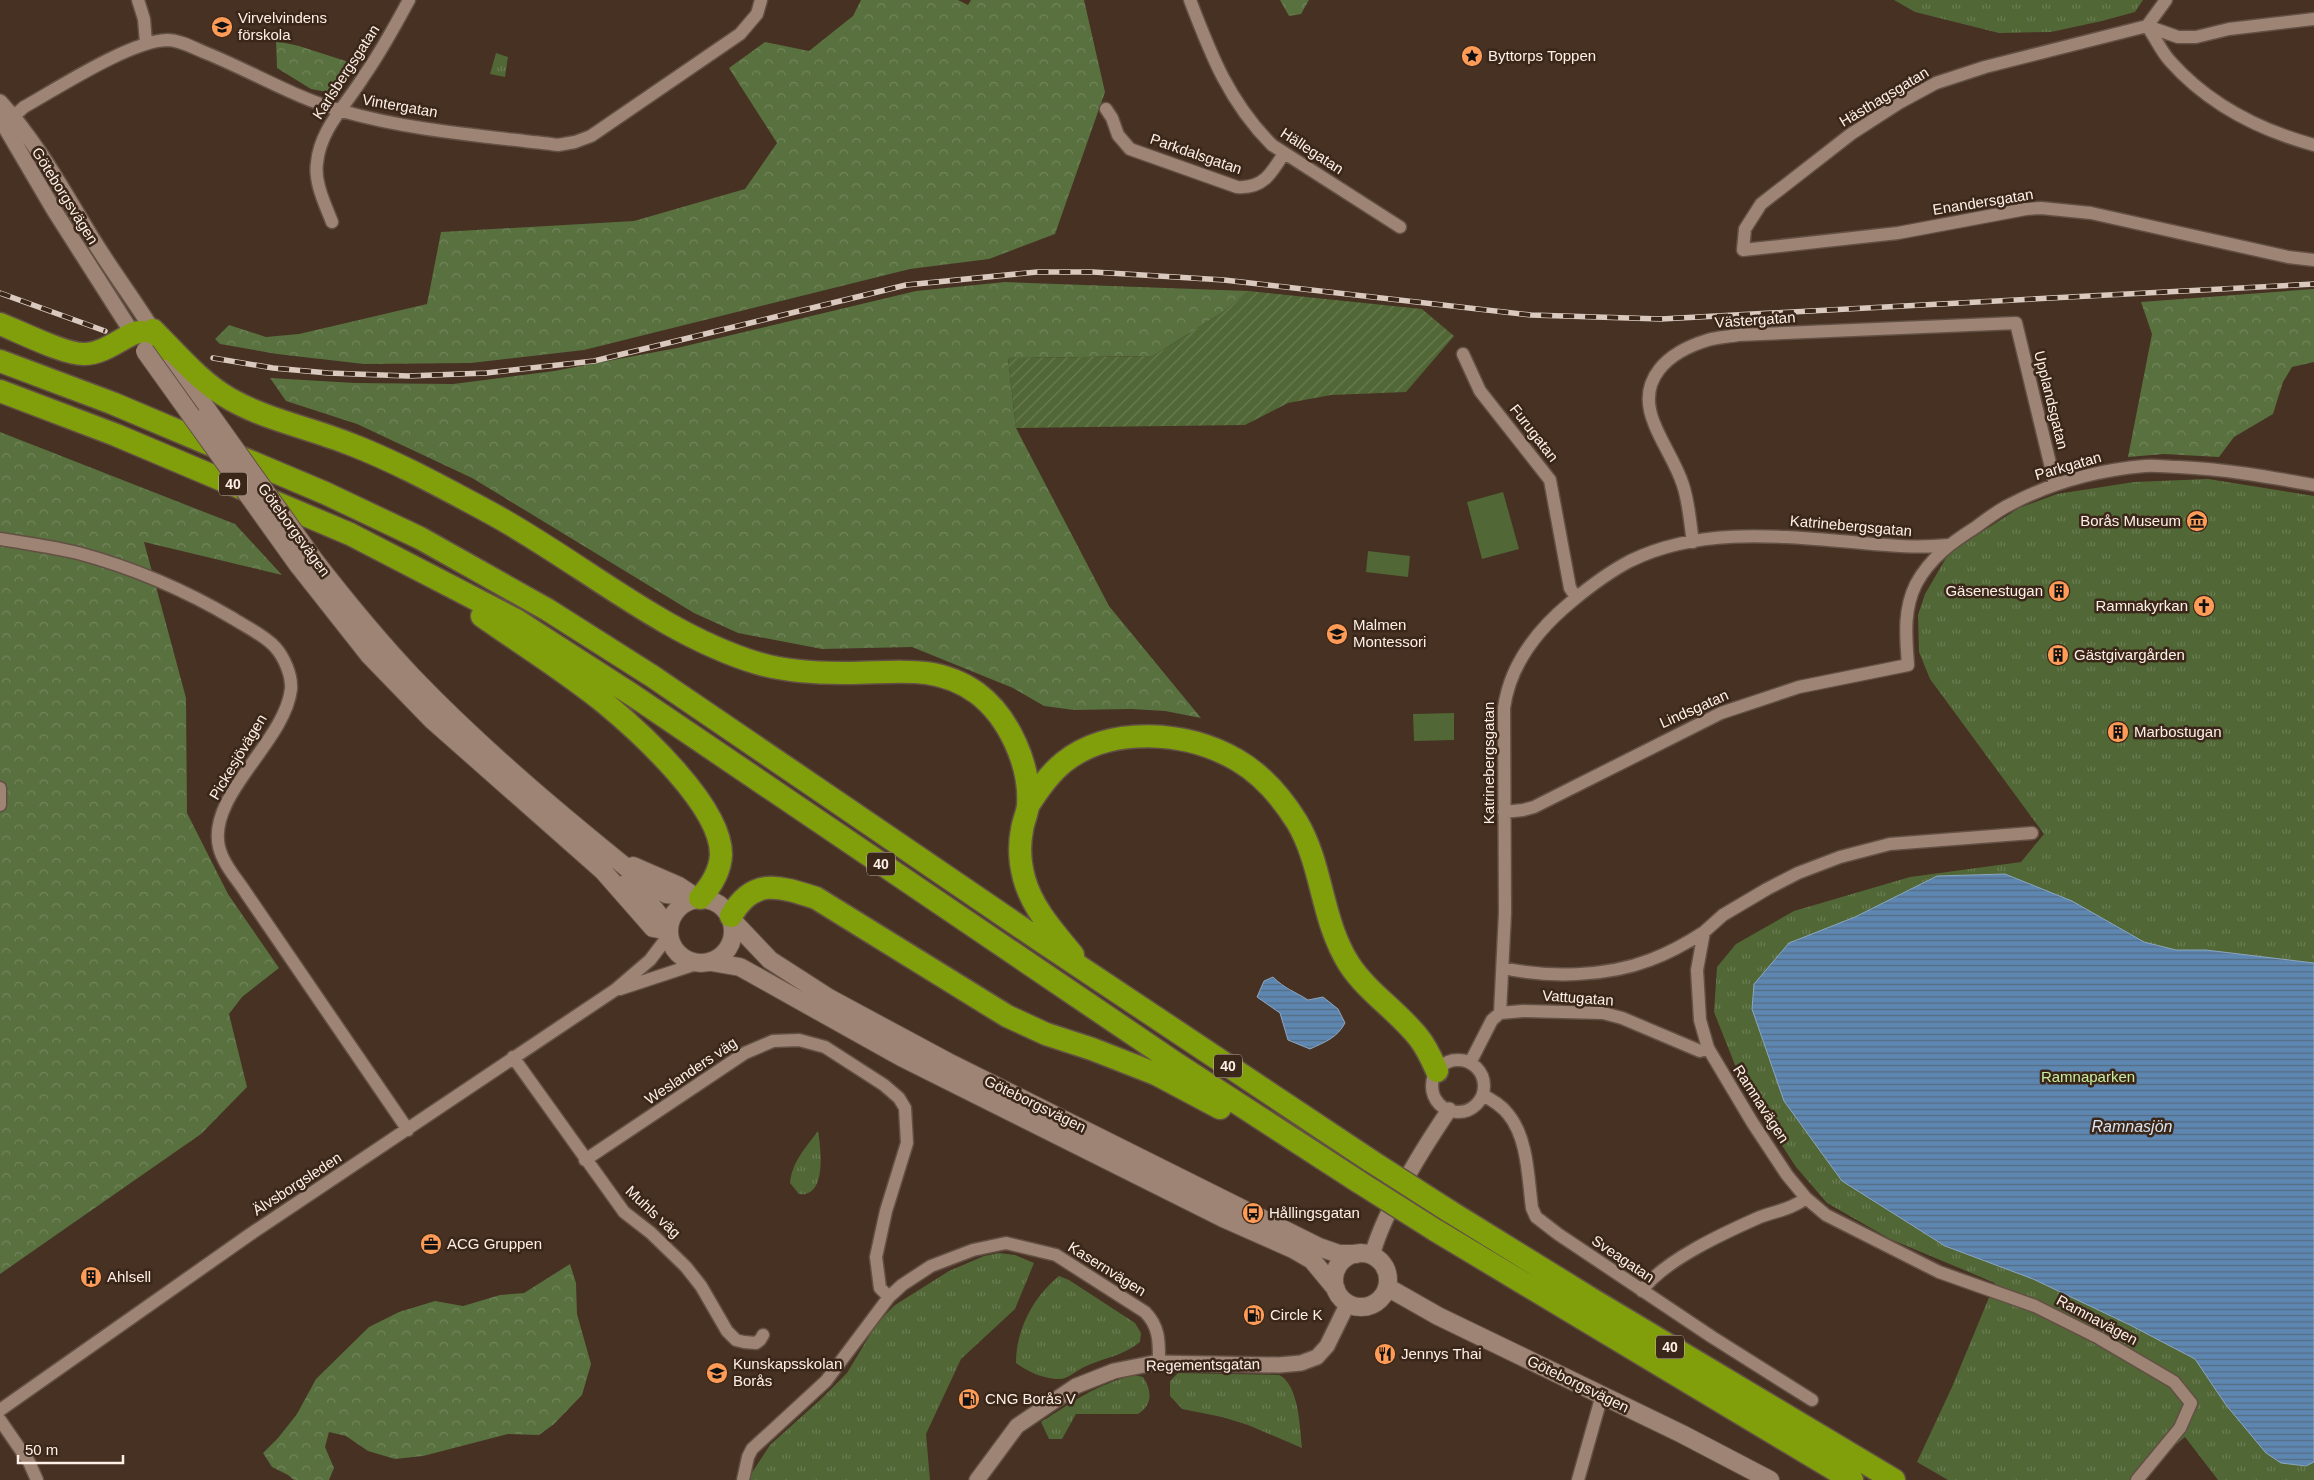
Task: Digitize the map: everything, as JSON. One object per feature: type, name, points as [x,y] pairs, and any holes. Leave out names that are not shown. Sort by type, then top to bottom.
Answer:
[{"type":"highway","points":[[0,324],[68,351],[82,354],[106,350],[144,338]]},
{"type":"highway","points":[[168,355],[148,335],[141,332],[144,338],[230,399],[280,420],[349,444],[412,471],[491,513],[680,631],[720,650],[760,664],[800,671],[841,673],[920,671],[938,674],[958,682],[977,694],[989,705],[1009,729],[1019,753],[1024,772],[1028,806]]},
{"type":"highway","name":"40","points":[[0,361],[112,403],[325,493],[420,538],[540,605],[652,676],[1086,971],[1371,1161],[1593,1300],[1894,1480]]},
{"type":"highway","name":"40","points":[[0,391],[116,435],[350,534],[516,620],[634,696],[1165,1057],[1352,1178],[1435,1230],[1852,1480]]},
{"type":"highway","points":[[410,564],[606,704],[678,773],[708,815],[720,845],[721,855],[712,885],[697,898]]},
{"type":"highway","points":[[1086,971],[1044,918],[1033,901],[1024,879],[1020,856],[1021,832],[1028,806],[1041,786],[1064,761],[1094,746],[1134,736],[1178,739],[1218,751],[1237,760],[1270,787],[1297,823],[1311,853],[1323,903],[1338,944],[1362,981],[1418,1037],[1437,1071]]},
{"type":"highway","points":[[731,918],[736,906],[750,892],[764,887],[796,892],[816,898],[1006,1016],[1046,1034],[1092,1049],[1156,1074],[1352,1178]]},
{"type":"main road","name":"Göteborgsvägen","points":[[144,338],[298,565],[341,622],[398,687],[476,761],[609,865],[679,886],[697,898],[716,901],[770,960],[895,1034],[1319,1247],[1339,1254],[1365,1254]]},
{"type":"main road","name":"Göteborgsvägen","points":[[168,355],[315,561],[356,612],[414,678],[658,912],[677,952],[687,960],[740,967],[879,1046],[1223,1218],[1293,1249],[1312,1260],[1348,1303]]},
{"type":"main road","points":[[669,933],[675,912],[685,902],[697,898]]},
{"type":"main road","points":[[705,962],[722,956],[730,946],[734,934],[731,918]]},
{"type":"main road","points":[[1336,1289],[1335,1278],[1340,1265],[1347,1257],[1365,1254],[1381,1262],[1386,1268],[1387,1287],[1382,1297],[1373,1304],[1362,1306],[1348,1303]]},
{"type":"main road","name":"Göteborgsvägen","points":[[1387,1287],[1438,1316],[1602,1395],[1770,1480]]},
{"type":"street","points":[[138,0],[144,19],[146,43]]},
{"type":"street","name":"Karlsbergsgatan","points":[[332,222],[320,188],[316,164],[321,144],[331,123],[386,42],[409,0]]},
{"type":"street","name":"Vintergatan","points":[[7,117],[146,43],[168,40],[182,43],[340,111],[384,121],[558,146],[590,136],[740,34],[757,14],[761,0]]},
{"type":"street","name":"Hällegatan","points":[[1190,0],[1213,61],[1236,100],[1260,133],[1272,145],[1400,227]]},
{"type":"street","points":[[2147,26],[2166,0]]},
{"type":"street","points":[[2147,26],[2178,37],[2196,37],[2229,29],[2314,19]]},
{"type":"street","points":[[2147,26],[2170,60],[2197,86],[2226,109],[2262,128],[2314,145]]},
{"type":"street","name":"Hästhagsgatan","points":[[1743,250],[1745,229],[1762,204],[1850,134],[1899,103],[1936,83],[1977,70],[2147,26]]},
{"type":"street","name":"Göteborgsvägen","points":[[0,102],[7,117],[52,170],[90,235],[144,338]]},
{"type":"street","name":"Parkdalsgatan","points":[[1106,109],[1112,118],[1118,135],[1130,149],[1237,187],[1250,188],[1259,184],[1276,166],[1284,153]]},
{"type":"street","name":"Enandersgatan","points":[[1743,250],[1898,233],[2026,209],[2041,208],[2091,214],[2288,257],[2314,260]]},
{"type":"street","name":"Upplandsgatan","points":[[2016,323],[2055,484]]},
{"type":"street","name":"Västergatan","points":[[1693,542],[1684,486],[1654,423],[1649,406],[1648,389],[1655,372],[1677,354],[1708,339],[1738,336],[2016,323]]},
{"type":"street","name":"Furugatan","points":[[1463,354],[1480,391],[1550,480],[1570,588],[1576,598]]},
{"type":"street","name":"Parkgatan","points":[[1908,665],[1905,627],[1909,604],[1916,584],[1932,560],[1948,545],[2008,505],[2055,484],[2146,466],[2209,468],[2314,485]]},
{"type":"street","name":"Katrinebergsgatan","points":[[1500,1013],[1505,913],[1504,708],[1506,690],[1520,658],[1532,640],[1559,612],[1607,575],[1631,561],[1693,542],[1748,535],[1918,548],[1948,545]]},
{"type":"street","name":"Pickesjövägen","points":[[0,539],[77,553],[168,583],[260,635],[281,656],[291,687],[288,702],[281,719],[226,804],[218,826],[219,848],[226,863],[246,893],[408,1130]]},
{"type":"street","name":"Lindsgatan","points":[[1504,812],[1534,807],[1721,713],[1799,687],[1908,665]]},
{"type":"street","points":[[0,788],[0,805]]},
{"type":"street","points":[[1704,932],[1722,915],[1767,889],[1798,873],[1840,857],[1890,844],[2032,833]]},
{"type":"street","name":"Vattugatan","points":[[1503,968],[1553,974],[1623,968],[1649,961],[1682,946],[1704,932]]},
{"type":"street","name":"Ramnavägen","points":[[1704,932],[1697,970],[1698,1004],[1700,1020],[1708,1048],[1752,1122],[1787,1175],[1806,1198],[1826,1215],[1939,1272],[2035,1306],[2099,1338],[2174,1382],[2191,1403],[2180,1428],[2137,1480]]},
{"type":"street","name":"Älvsborgsleden","points":[[0,1410],[252,1234],[615,990],[650,960],[669,933]]},
{"type":"street","name":"Älvsborgsleden","points":[[615,990],[705,962]]},
{"type":"street","name":"Vattugatan","points":[[1500,1013],[1523,1011],[1603,1013],[1622,1018],[1700,1051],[1708,1048]]},
{"type":"street","points":[[1470,1063],[1492,1020],[1500,1013]]},
{"type":"street","name":"Weslanders väg","points":[[585,1160],[745,1053],[772,1041],[799,1040],[825,1047],[884,1085],[899,1098],[905,1108],[907,1143],[886,1211],[876,1257],[880,1288],[889,1296]]},
{"type":"street","name":"Muhls väg","points":[[513,1057],[624,1212],[650,1233],[686,1267],[701,1286],[728,1331],[736,1340],[756,1343],[762,1335]]},
{"type":"street","points":[[1452,1061],[1470,1063],[1476,1067],[1482,1076],[1484,1084],[1482,1095],[1477,1104],[1469,1110],[1459,1112],[1449,1110],[1438,1102],[1434,1092],[1433,1081],[1437,1071],[1452,1061]]},
{"type":"street","name":"Sveagatan","points":[[1482,1095],[1501,1106],[1516,1127],[1521,1142],[1532,1208],[1536,1217],[1642,1291],[1812,1400]]},
{"type":"street","points":[[1365,1254],[1377,1238],[1418,1161],[1449,1110]]},
{"type":"street","points":[[1642,1291],[1648,1282],[1662,1271],[1705,1244],[1762,1217],[1796,1206],[1806,1198]]},
{"type":"street","name":"Kasernvägen","points":[[743,1480],[748,1457],[752,1449],[826,1381],[889,1296],[931,1266],[973,1250],[1006,1243],[1056,1255],[1145,1312],[1156,1324],[1159,1363]]},
{"type":"street","name":"Regementsgatan","points":[[977,1480],[1017,1426],[1058,1397],[1096,1377],[1114,1371],[1159,1363],[1279,1365],[1301,1363],[1317,1357],[1327,1346],[1348,1303]]},
{"type":"street","points":[[1578,1480],[1602,1395]]},
{"type":"street","points":[[0,1420],[29,1462],[38,1480]]},
{"type":"green space","points":[[861,0],[958,0],[968,5],[971,0],[1084,0],[1105,92],[1055,234],[989,259],[910,269],[584,350],[471,363],[364,364],[277,354],[220,344],[215,339],[229,325],[266,337],[299,334],[427,304],[441,232],[634,221],[745,189],[777,143],[729,68],[765,42],[809,51],[853,16]]},
{"type":"green space","points":[[1280,0],[1309,0],[1301,14],[1289,16]]},
{"type":"green space","points":[[1894,0],[2143,0],[2135,12],[2102,21],[2051,32],[1999,33],[1915,12]]},
{"type":"green space","points":[[276,41],[299,46],[355,64],[351,74],[336,87],[327,92],[311,89],[277,68]]},
{"type":"green space","points":[[496,53],[508,57],[505,77],[490,74]]},
{"type":"green space","points":[[1005,282],[1249,291],[1223,312],[1153,356],[1008,358],[1016,428],[1109,606],[1201,718],[1165,711],[1131,709],[1074,710],[1044,706],[1013,688],[912,647],[822,649],[738,633],[694,613],[472,478],[357,424],[286,401],[270,378],[355,383],[453,384],[554,371],[677,348],[916,291]]},
{"type":"green space","points":[[2314,289],[2314,362],[2292,367],[2283,382],[2273,414],[2234,437],[2219,457],[2164,454],[2128,457],[2152,334],[2141,302]]},
{"type":"green space","points":[[1249,291],[1422,309],[1454,336],[1406,392],[1331,395],[1288,403],[1245,425],[1016,428],[1008,358],[1153,356],[1223,312]]},
{"type":"green space","points":[[0,432],[235,524],[282,575],[144,542],[186,698],[187,813],[228,894],[279,968],[242,997],[229,1014],[247,1087],[201,1134],[0,1274]]},
{"type":"green space","name":"Ramnaparken","points":[[2208,479],[2314,496],[2314,1480],[2218,1480],[2185,1437],[2133,1480],[1948,1480],[1917,1462],[1952,1387],[1995,1283],[1890,1239],[1827,1203],[1796,1167],[1772,1130],[1735,1065],[1714,1012],[1717,967],[1736,944],[1794,911],[1910,877],[2021,862],[2044,834],[1930,679],[1919,652],[1918,615],[1925,594],[1949,553],[2019,508],[2057,494],[2134,482]]},
{"type":"green space","points":[[1503,492],[1519,549],[1482,559],[1467,502]]},
{"type":"green space","points":[[1368,551],[1410,556],[1408,577],[1366,572]]},
{"type":"green space","points":[[1454,713],[1454,740],[1414,741],[1413,714]]},
{"type":"green space","points":[[818,1131],[821,1159],[818,1180],[814,1188],[808,1193],[799,1194],[790,1183],[791,1175],[800,1155]]},
{"type":"green space","points":[[999,1253],[1015,1255],[1034,1263],[1015,1309],[961,1359],[926,1434],[930,1480],[751,1480],[751,1474],[770,1445],[847,1373],[877,1323],[895,1305],[949,1271],[984,1256]]},
{"type":"green space","points":[[570,1264],[576,1283],[577,1314],[591,1364],[582,1395],[554,1424],[539,1435],[508,1434],[423,1456],[395,1459],[368,1451],[346,1436],[329,1432],[325,1447],[334,1468],[329,1480],[294,1480],[272,1467],[263,1453],[297,1414],[316,1379],[369,1327],[399,1312],[435,1301],[463,1306],[500,1295],[524,1293]]},
{"type":"green space","points":[[1059,1276],[1069,1280],[1135,1323],[1141,1333],[1140,1342],[1127,1351],[1084,1367],[1062,1379],[1042,1376],[1016,1363],[1019,1338],[1028,1315],[1041,1294]]},
{"type":"green space","points":[[1178,1373],[1279,1375],[1286,1380],[1295,1397],[1302,1448],[1248,1425],[1222,1417],[1182,1409],[1170,1396],[1170,1381]]},
{"type":"green space","points":[[1134,1375],[1143,1377],[1150,1397],[1149,1402],[1138,1414],[1076,1414],[1062,1439],[1049,1439],[1041,1422],[1096,1389]]},
{"type":"water","name":"Ramnasjön","points":[[2005,874],[2072,901],[2144,942],[2176,950],[2206,950],[2314,963],[2314,1462],[2306,1466],[2281,1463],[2266,1453],[2226,1405],[2195,1359],[2130,1325],[2033,1279],[1945,1246],[1842,1181],[1784,1101],[1752,1009],[1754,984],[1789,943],[1855,917],[1937,876]]},
{"type":"water","points":[[1273,977],[1308,1000],[1323,997],[1338,1009],[1345,1023],[1342,1028],[1330,1039],[1310,1049],[1288,1040],[1280,1013],[1257,997],[1264,981]]},
{"type":"railway","points":[[213,358],[273,368],[328,373],[408,376],[486,373],[594,361],[906,285],[1037,272],[1093,272],[1224,280],[1531,315],[1661,319],[2314,284]]},
{"type":"railway","points":[[0,293],[105,331]]},
{"type":"place","name":"Virvelvindens förskola","points":[[222,27]]},
{"type":"place","name":"Byttorps Toppen","points":[[1472,56]]},
{"type":"place","name":"Borås Museum","points":[[2197,521]]},
{"type":"place","name":"Gäsenestugan","points":[[2059,591]]},
{"type":"place","name":"Ramnakyrkan","points":[[2204,606]]},
{"type":"place","name":"Malmen Montessori","points":[[1337,634]]},
{"type":"place","name":"Gästgivargården","points":[[2058,655]]},
{"type":"place","name":"Marbostugan","points":[[2118,732]]},
{"type":"place","name":"Hållingsgatan","points":[[1253,1213]]},
{"type":"place","name":"ACG Gruppen","points":[[431,1244]]},
{"type":"place","name":"Ahlsell","points":[[91,1277]]},
{"type":"place","name":"Circle K","points":[[1254,1315]]},
{"type":"place","name":"Jennys Thai","points":[[1385,1354]]},
{"type":"place","name":"Kunskapsskolan Borås","points":[[717,1373]]},
{"type":"place","name":"CNG Borås V","points":[[969,1399]]}]
